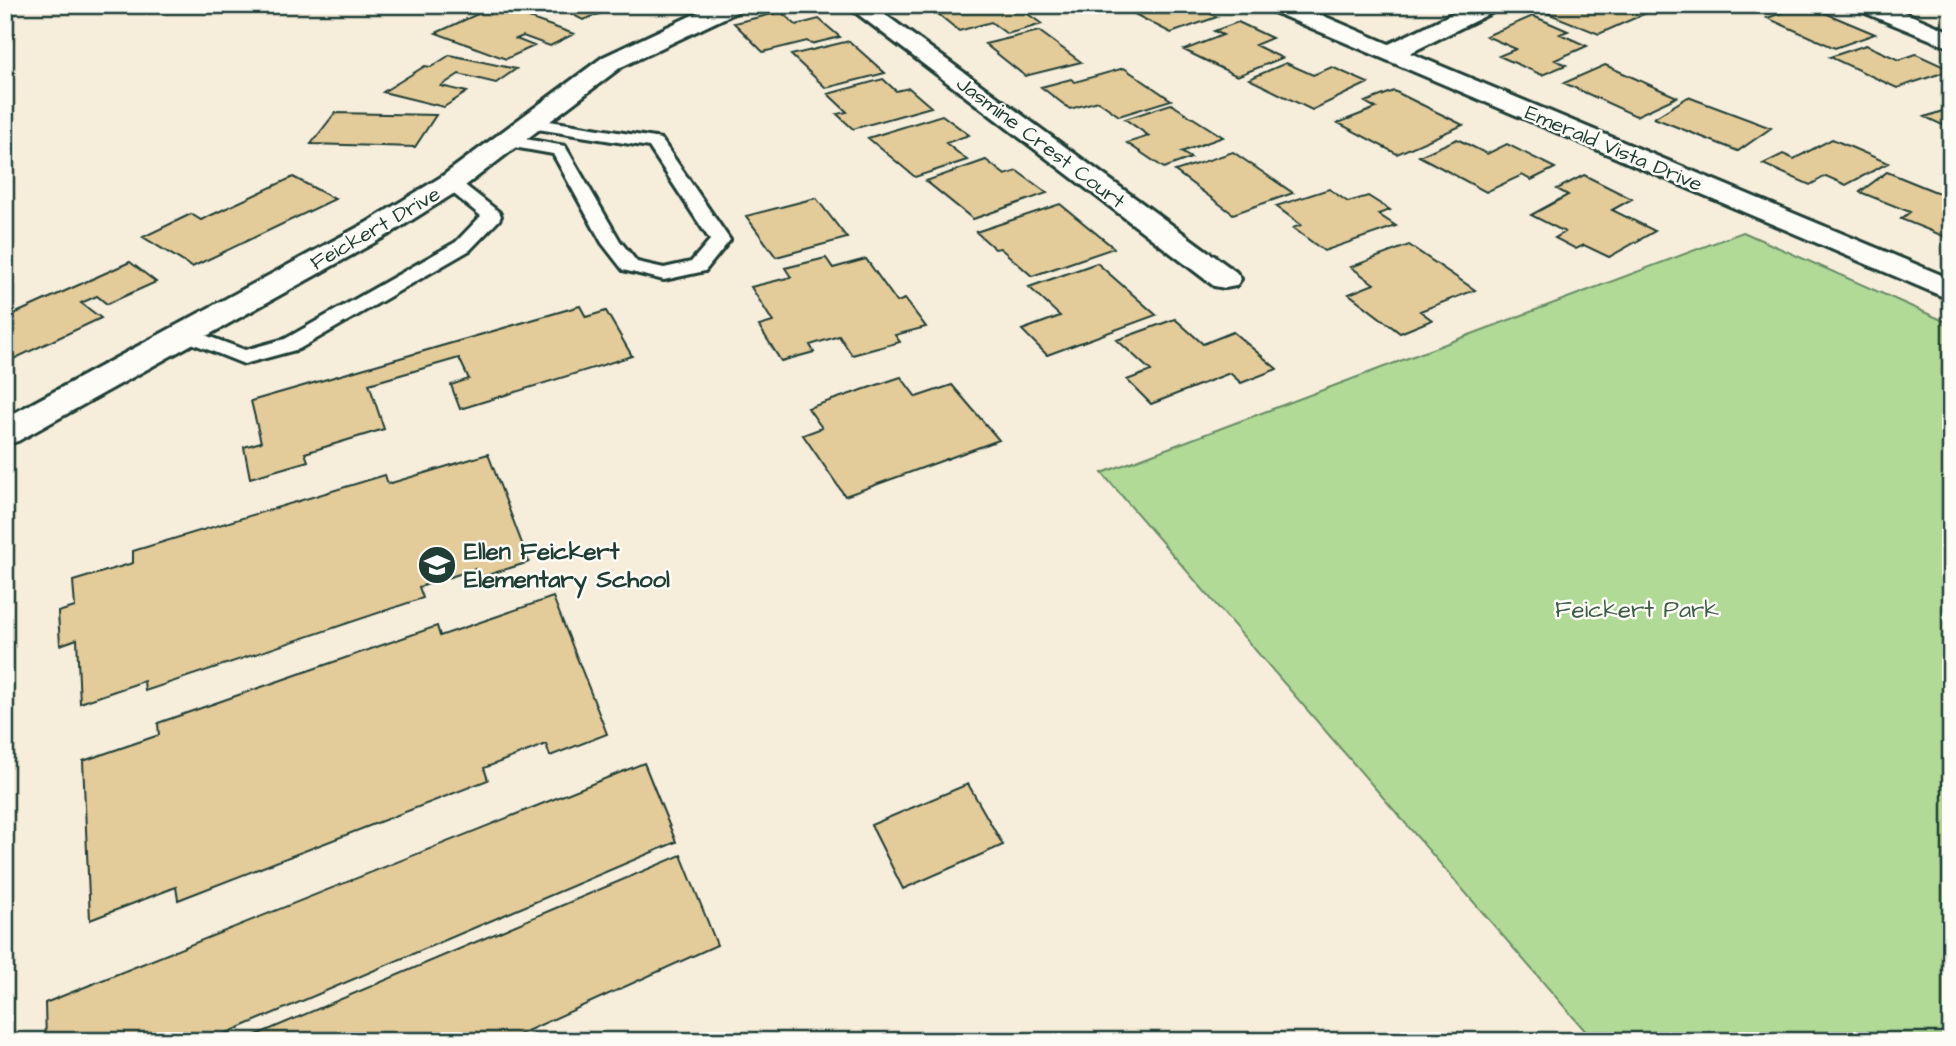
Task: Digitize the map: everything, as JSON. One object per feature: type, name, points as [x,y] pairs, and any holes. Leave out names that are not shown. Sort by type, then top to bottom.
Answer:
[{"type":"street","name":"Feickert Drive","points":[[5,433],[377,229],[451,183],[612,62],[733,5]]},
{"type":"street","name":"Jasmine Crest Court","points":[[857,5],[1225,279]]},
{"type":"street","name":"Emerald Vista Drive","points":[[1277,5],[1951,291]]},
{"type":"street","points":[[1390,53],[1489,5]]},
{"type":"street","points":[[1866,5],[1951,41]]},
{"type":"lane","points":[[520,132],[655,143],[720,240],[698,267],[664,274],[630,266],[612,243],[559,150],[520,132]]},
{"type":"lane","points":[[186,334],[244,357],[292,344],[303,338],[463,246],[492,216],[451,183]]},
{"type":"green space","name":"Feickert Park","points":[[1743,232],[1951,324],[1951,1041],[1594,1041],[1102,473]]},
{"type":"building","points":[[554,5],[624,5],[583,20]]},
{"type":"building","points":[[969,5],[1015,5],[1042,24],[1007,34],[991,22],[959,31],[937,13]]},
{"type":"building","points":[[1194,5],[1217,17],[1171,33],[1121,7]]},
{"type":"building","points":[[1565,5],[1622,5],[1644,14],[1599,34],[1547,13]]},
{"type":"building","points":[[1806,5],[1875,34],[1835,48],[1767,18]]},
{"type":"building","points":[[495,6],[574,34],[550,46],[523,36],[516,39],[534,46],[506,59],[436,33]]},
{"type":"building","points":[[781,12],[796,25],[819,19],[840,37],[811,44],[807,41],[763,52],[734,23]]},
{"type":"building","points":[[1533,16],[1568,31],[1560,34],[1587,46],[1555,60],[1566,65],[1542,75],[1499,56],[1516,49],[1486,36]]},
{"type":"building","points":[[1238,22],[1272,38],[1255,45],[1282,58],[1237,76],[1184,50],[1223,35],[1214,31]]},
{"type":"building","points":[[1039,31],[1081,62],[1025,76],[985,44]]},
{"type":"building","points":[[849,41],[885,73],[826,88],[791,55]]},
{"type":"building","points":[[1866,45],[1899,60],[1916,54],[1951,70],[1897,88],[1830,57]]},
{"type":"building","points":[[450,55],[516,69],[496,83],[459,74],[441,86],[467,92],[444,107],[383,92],[425,66],[431,67]]},
{"type":"building","points":[[1286,63],[1313,75],[1332,67],[1368,83],[1312,110],[1249,79]]},
{"type":"building","points":[[1605,65],[1677,97],[1636,116],[1564,83]]},
{"type":"building","points":[[1124,68],[1171,100],[1119,116],[1098,101],[1070,109],[1041,87],[1071,79],[1075,82]]},
{"type":"building","points":[[883,79],[896,91],[909,88],[931,107],[853,129],[837,114],[847,112],[828,94]]},
{"type":"building","points":[[1394,91],[1463,125],[1397,154],[1338,123],[1376,108],[1365,102]]},
{"type":"building","points":[[1688,97],[1771,128],[1738,151],[1654,118]]},
{"type":"building","points":[[1171,104],[1223,137],[1181,152],[1191,158],[1164,168],[1127,143],[1149,136],[1125,119]]},
{"type":"building","points":[[1951,108],[1951,129],[1925,117]]},
{"type":"building","points":[[335,113],[436,115],[415,147],[311,144]]},
{"type":"building","points":[[942,115],[969,135],[946,143],[967,160],[915,177],[868,138]]},
{"type":"building","points":[[1457,139],[1487,154],[1507,144],[1555,168],[1531,180],[1522,175],[1486,192],[1419,156]]},
{"type":"building","points":[[1832,139],[1888,163],[1846,185],[1826,176],[1810,185],[1763,164],[1783,154],[1794,159]]},
{"type":"building","points":[[1233,152],[1293,193],[1233,214],[1175,171]]},
{"type":"building","points":[[986,160],[1005,175],[1017,171],[1047,193],[973,219],[926,181]]},
{"type":"building","points":[[1887,172],[1951,198],[1951,239],[1901,219],[1910,212],[1860,192]]},
{"type":"building","points":[[1584,175],[1632,199],[1612,210],[1655,231],[1609,257],[1584,245],[1576,249],[1555,238],[1565,232],[1531,215],[1568,195],[1557,189]]},
{"type":"building","points":[[293,177],[335,199],[192,267],[143,237],[191,214],[201,220]]},
{"type":"building","points":[[1329,189],[1348,202],[1368,196],[1390,210],[1378,214],[1396,226],[1324,251],[1293,228],[1301,225],[1276,206]]},
{"type":"building","points":[[816,198],[847,238],[776,257],[746,216]]},
{"type":"building","points":[[1060,204],[1114,248],[1032,276],[1000,248],[995,249],[976,232]]},
{"type":"building","points":[[1409,245],[1475,290],[1420,311],[1432,320],[1400,333],[1349,294],[1374,284],[1351,267]]},
{"type":"building","points":[[826,258],[833,268],[866,259],[897,302],[905,299],[926,327],[895,335],[900,342],[852,355],[839,336],[810,345],[814,352],[781,361],[759,326],[773,322],[751,287],[791,277],[785,268]]},
{"type":"building","points":[[130,262],[156,282],[107,304],[97,296],[81,303],[101,318],[5,363],[5,318]]},
{"type":"building","points":[[1097,263],[1156,315],[1047,355],[1022,330],[1060,316],[1029,287]]},
{"type":"building","points":[[580,306],[586,317],[606,311],[632,356],[460,409],[451,385],[469,379],[459,358],[369,384],[384,429],[305,453],[308,461],[250,478],[244,447],[261,442],[251,401]]},
{"type":"building","points":[[1175,319],[1203,344],[1233,332],[1277,369],[1241,383],[1230,373],[1151,404],[1127,380],[1151,371],[1117,340]]},
{"type":"building","points":[[901,377],[916,397],[952,385],[999,440],[845,496],[803,435],[822,428],[808,408]]},
{"type":"building","points":[[488,454],[529,562],[478,578],[475,569],[419,587],[423,598],[145,691],[144,681],[80,703],[77,639],[60,645],[58,612],[75,607],[73,581],[133,563],[133,551],[385,475],[388,484]]},
{"type":"building","points":[[553,597],[607,734],[550,756],[546,744],[484,768],[488,780],[178,900],[176,887],[90,920],[83,761],[159,735],[158,723],[437,626],[440,636]]},
{"type":"building","points":[[644,763],[676,842],[208,1041],[46,1041],[45,1003]]},
{"type":"building","points":[[968,784],[1003,845],[903,889],[871,825]]},
{"type":"building","points":[[681,855],[717,945],[505,1041],[242,1041]]},
{"type":"place","name":"Ellen Feickert Elementary School","points":[[437,565]]}]
